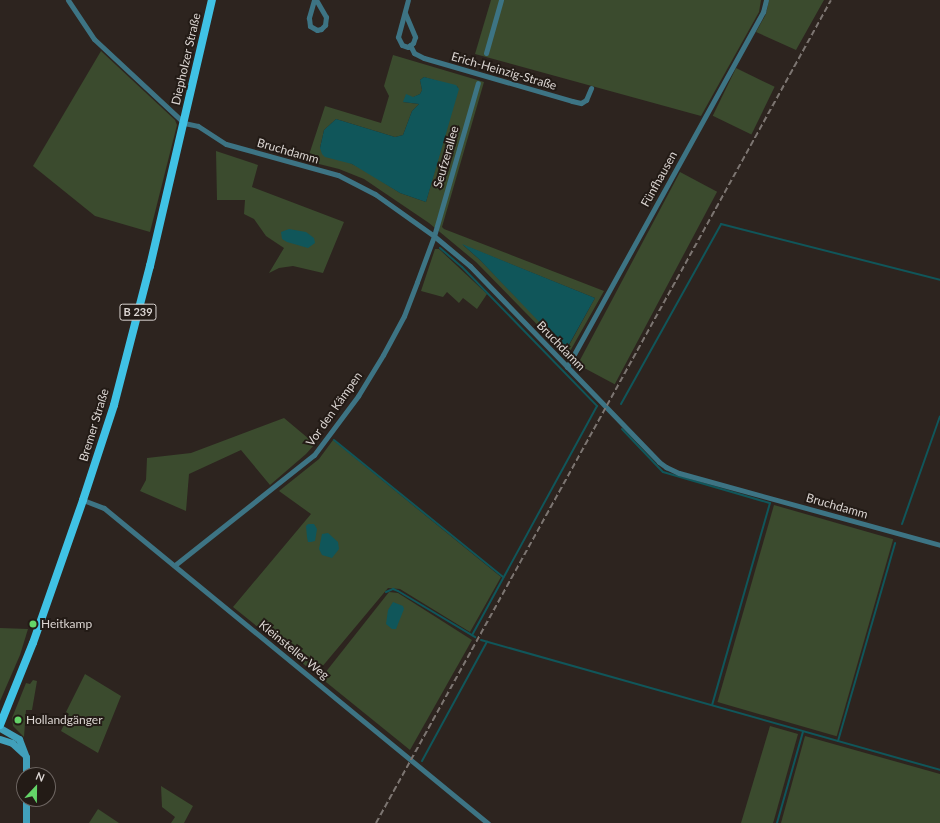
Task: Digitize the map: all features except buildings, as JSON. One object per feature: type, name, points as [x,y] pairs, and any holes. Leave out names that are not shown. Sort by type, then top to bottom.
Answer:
[{"type":"main road","name":"Diepholzer Straße","points":[[184,123],[212,0]]},
{"type":"main road","name":"Bremer Straße","points":[[0,727],[33,644],[83,500],[116,397],[150,266],[184,123]]},
{"type":"street","points":[[68,0],[94,40],[184,123]]},
{"type":"street","points":[[315,0],[326,17],[325,25],[321,29],[317,30],[310,26],[309,18],[315,0]]},
{"type":"street","points":[[405,14],[415,37],[413,43],[408,47],[402,45],[398,37],[408,0]]},
{"type":"street","points":[[486,53],[501,0]]},
{"type":"street","name":"Fünfhausen","points":[[567,367],[763,12],[766,0]]},
{"type":"street","name":"Erich-Heinzig-Straße","points":[[410,45],[414,53],[424,58],[572,102],[581,103],[586,100],[591,88]]},
{"type":"street","name":"Seufzerallee","points":[[434,236],[478,83]]},
{"type":"street","name":"Bruchdamm","points":[[184,123],[198,126],[226,144],[338,175],[375,194],[434,236],[470,266],[666,467],[679,473],[940,545]]},
{"type":"street","name":"Vor den Kämpen","points":[[175,565],[314,455],[358,396],[383,355],[404,316],[434,236]]},
{"type":"street","name":"Kleinsteller Weg","points":[[83,500],[104,508],[488,823]]},
{"type":"street","points":[[0,727],[19,739],[26,757],[26,767]]},
{"type":"street","points":[[0,738],[20,748],[26,757]]},
{"type":"street","points":[[26,807],[26,823]]},
{"type":"green space","points":[[491,0],[761,0],[759,12],[701,116],[475,54]]},
{"type":"green space","points":[[769,0],[824,0],[796,50],[756,32],[766,14]]},
{"type":"green space","points":[[101,51],[175,120],[177,125],[150,232],[95,216],[33,166]]},
{"type":"green space","points":[[393,55],[484,82],[442,227],[604,291],[569,353],[565,353],[476,262],[429,223],[364,179],[339,169],[307,161],[325,106],[381,123],[389,96],[384,86]],"holes":[[[424,77],[458,87],[426,202],[400,193],[364,170],[320,148],[324,130],[336,119],[395,137],[403,135],[412,111],[419,104],[403,102],[420,94],[422,90],[420,80]],[[463,245],[595,298],[567,349],[480,260]]]},
{"type":"green space","points":[[736,68],[775,87],[751,134],[713,116]]},
{"type":"green space","points":[[216,151],[258,165],[252,187],[344,222],[323,273],[293,266],[279,268],[269,273],[284,248],[266,236],[254,219],[244,214],[245,200],[217,200]]},
{"type":"green space","points":[[680,172],[717,192],[615,384],[578,364]]},
{"type":"green space","points":[[435,249],[439,249],[487,294],[477,309],[463,298],[459,303],[447,292],[443,297],[421,291]]},
{"type":"green space","points":[[284,418],[315,444],[306,454],[270,485],[241,450],[189,474],[186,511],[140,491],[146,480],[147,458],[191,453]]},
{"type":"green space","points":[[333,440],[501,577],[470,632],[400,589],[388,588],[316,674],[233,607],[311,514],[279,491],[319,459]]},
{"type":"green space","points":[[774,505],[893,539],[837,736],[717,702]]},
{"type":"green space","points":[[389,592],[398,593],[472,640],[410,750],[321,678]]},
{"type":"green space","points":[[0,628],[28,629],[20,655],[0,701]]},
{"type":"green space","points":[[85,674],[121,696],[98,753],[61,731],[69,714],[66,712]]},
{"type":"green space","points":[[33,680],[37,681],[32,710],[26,710],[24,737],[13,726],[12,718],[26,683],[30,684]]},
{"type":"green space","points":[[770,726],[798,734],[774,820],[773,823],[741,823]]},
{"type":"green space","points":[[805,736],[940,774],[940,823],[781,823]]},
{"type":"green space","points":[[161,786],[193,806],[184,823],[171,823],[175,817],[162,807]]},
{"type":"green space","points":[[98,809],[119,823],[89,823]]},
{"type":"water","points":[[424,77],[456,85],[459,89],[426,202],[400,193],[352,164],[325,157],[322,154],[320,148],[324,130],[336,119],[395,137],[403,135],[412,111],[419,104],[403,102],[406,94],[413,97],[420,94],[422,90],[420,80]]},
{"type":"water","points":[[289,229],[306,232],[314,238],[315,243],[308,248],[287,242],[282,239],[281,232]]},
{"type":"water","points":[[462,244],[595,298],[566,350],[480,260]]},
{"type":"water","points":[[308,524],[314,524],[317,529],[315,541],[308,542],[306,526]]},
{"type":"water","points":[[328,533],[338,542],[339,549],[332,558],[322,555],[319,549],[322,534]]},
{"type":"water","points":[[393,602],[403,606],[404,609],[396,629],[392,629],[386,624],[388,610]]},
{"type":"waterway","points":[[621,404],[721,224],[940,280]]},
{"type":"waterway","points":[[440,248],[462,267],[597,406],[472,635]]},
{"type":"waterway","points":[[902,524],[940,416]]},
{"type":"waterway","points":[[622,429],[663,472],[770,503],[712,705]]},
{"type":"waterway","points":[[334,440],[503,577]]},
{"type":"waterway","points":[[838,741],[895,543]]},
{"type":"waterway","points":[[386,592],[393,589],[398,591],[475,637]]},
{"type":"waterway","points":[[481,640],[940,770]]},
{"type":"waterway","points":[[422,761],[487,642]]},
{"type":"waterway","points":[[777,823],[803,732]]},
{"type":"railway","points":[[376,823],[831,0]]},
{"type":"place","name":"Heitkamp","points":[[33,624]]},
{"type":"place","name":"Hollandgänger","points":[[18,720]]}]
